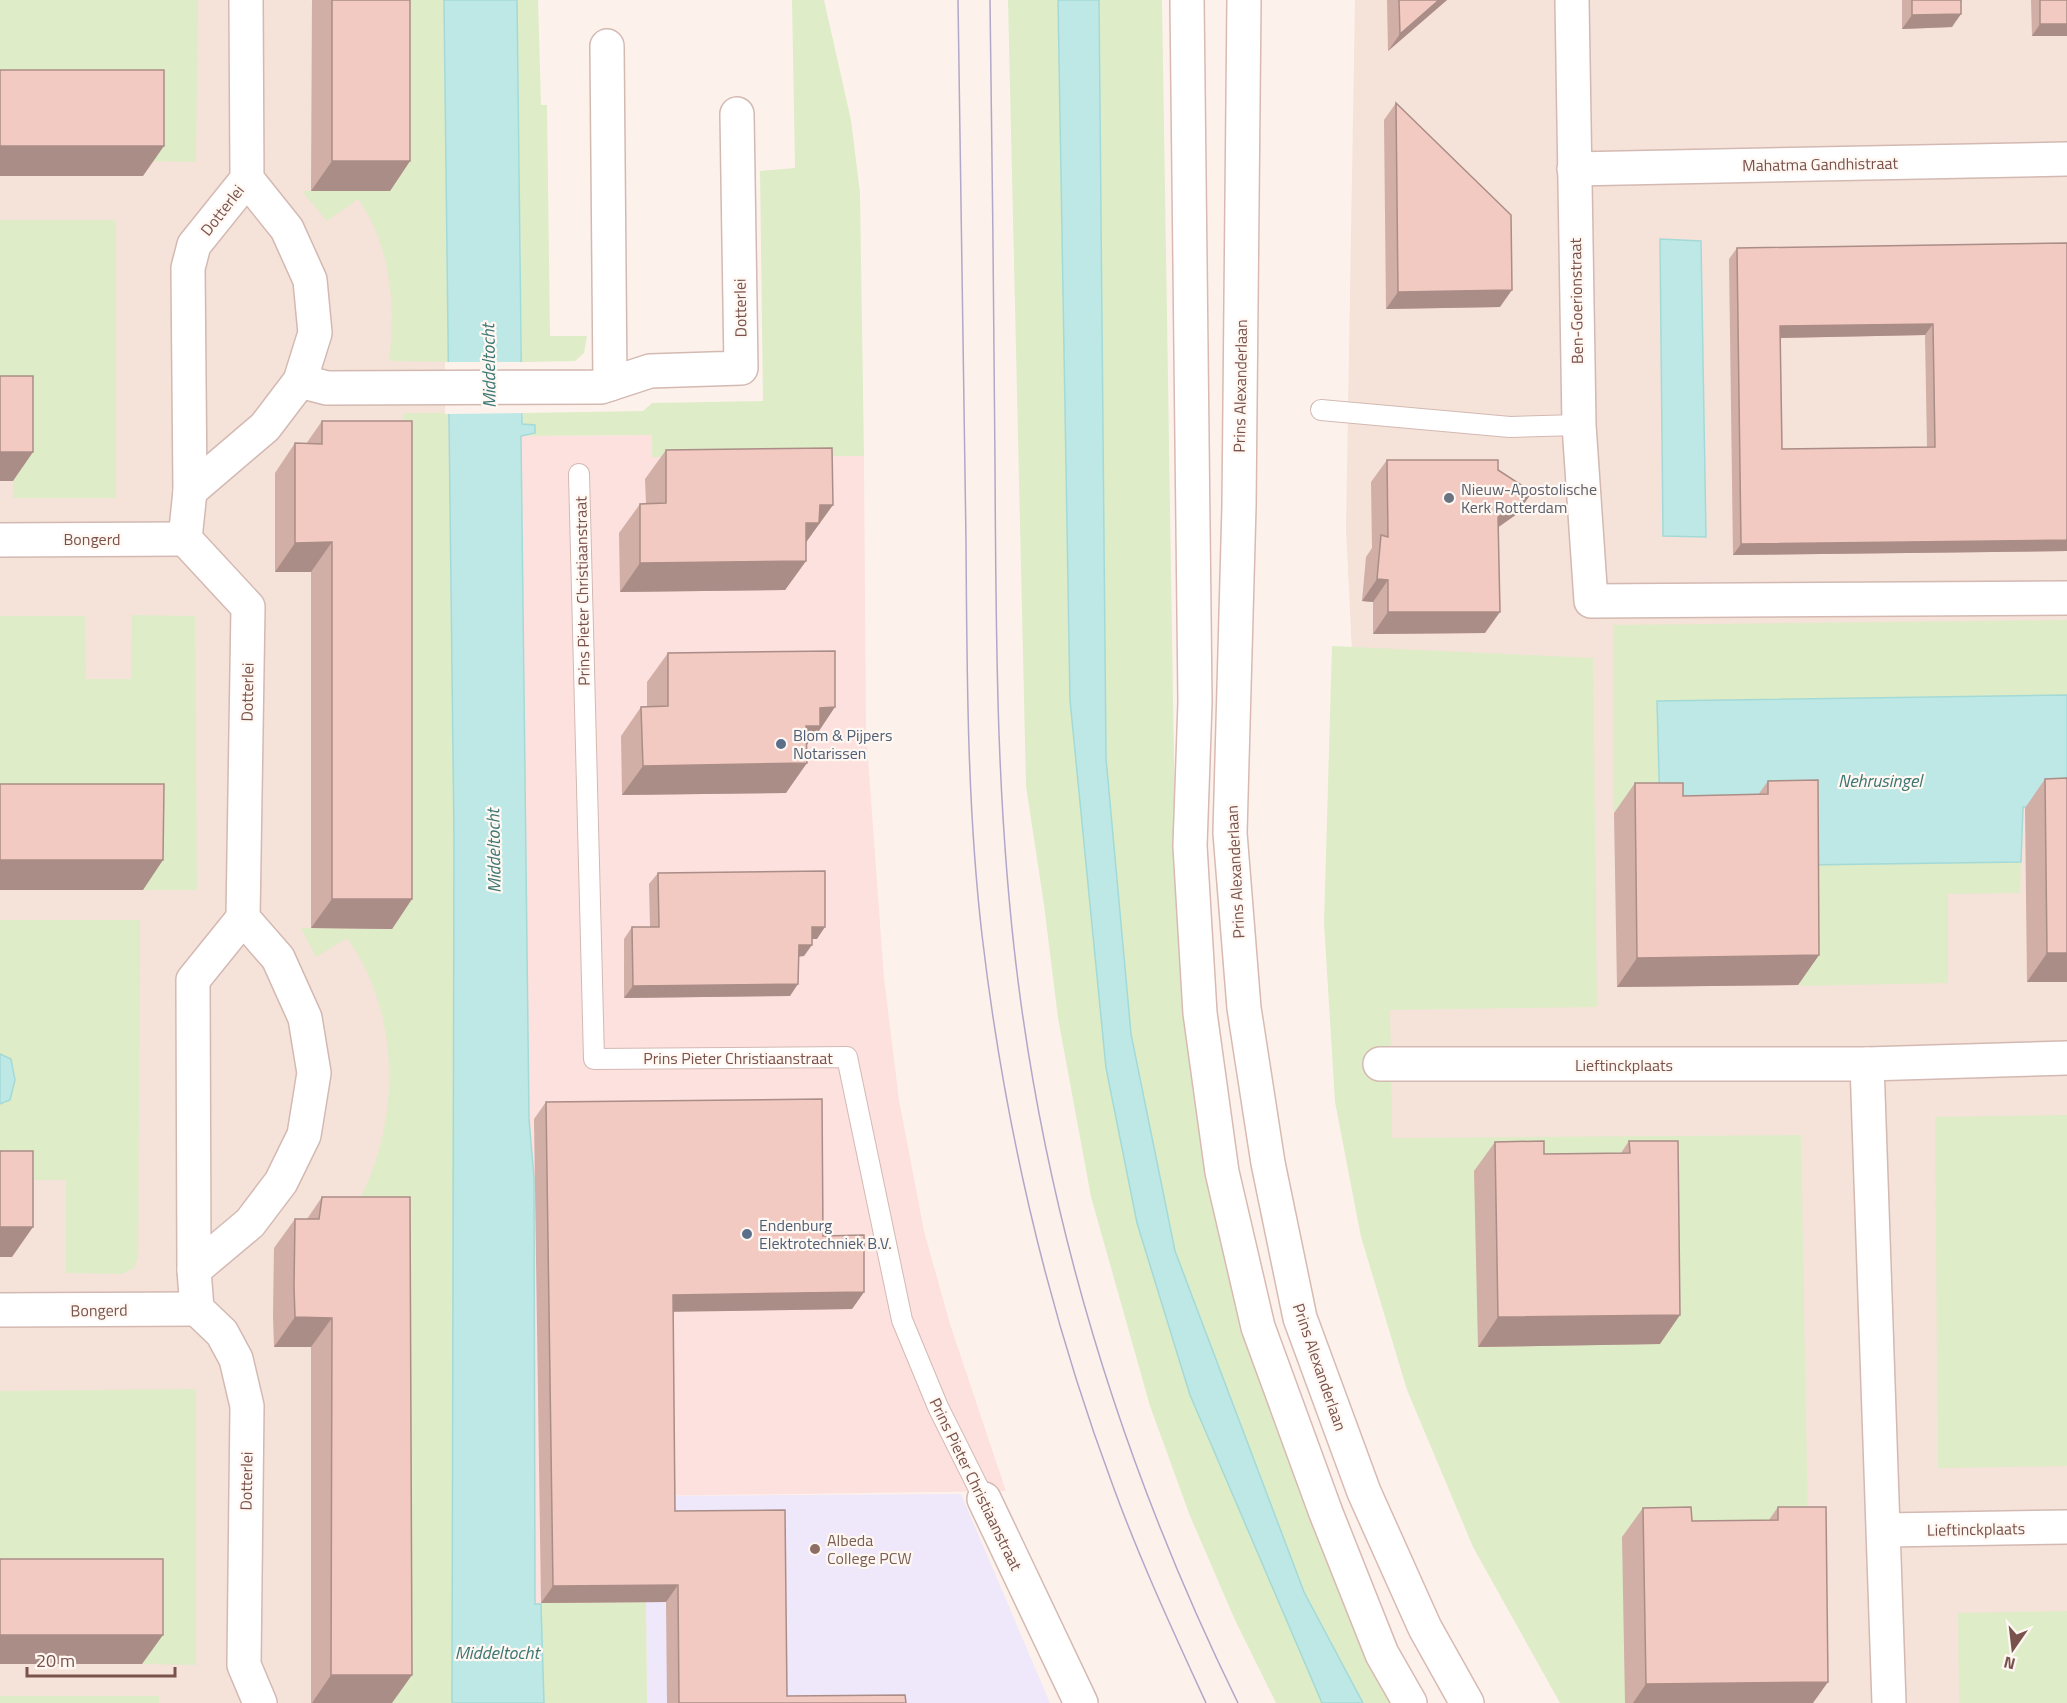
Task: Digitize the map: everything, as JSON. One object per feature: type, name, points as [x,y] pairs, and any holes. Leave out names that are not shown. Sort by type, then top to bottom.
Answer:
[{"type":"street","name":"Dotterlei","points":[[190,491],[265,427],[300,381],[315,333],[310,280],[287,229],[247,178],[246,0]]},
{"type":"street","points":[[1187,0],[1195,702],[1190,846],[1200,1013],[1222,1172],[1258,1327],[1382,1654],[1410,1703]]},
{"type":"street","name":"Prins Alexanderlaan","points":[[1244,0],[1239,506],[1230,833],[1244,1008],[1268,1162],[1300,1318],[1364,1492],[1425,1628],[1467,1703]]},
{"type":"street","name":"Ben-Goerionstraat","points":[[1572,0],[1579,425],[1591,601],[2067,598]]},
{"type":"street","points":[[607,46],[610,384]]},
{"type":"street","name":"Dotterlei","points":[[300,381],[327,388],[601,387],[650,370],[741,368],[737,114]]},
{"type":"street","name":"Mahatma Gandhistraat","points":[[1574,169],[2067,159]]},
{"type":"street","name":"Dotterlei","points":[[243,918],[248,607],[185,539],[190,491],[188,268],[194,245],[247,178]]},
{"type":"street","name":"Bongerd","points":[[0,540],[185,539]]},
{"type":"street","points":[[194,1270],[250,1223],[281,1182],[304,1135],[314,1073],[305,1018],[278,958],[243,918],[193,980],[194,1270],[197,1309]]},
{"type":"street","name":"Lieftinckplaats","points":[[1380,1064],[1868,1064],[2067,1058]]},
{"type":"street","points":[[1868,1064],[1889,1703]]},
{"type":"street","name":"Dotterlei","points":[[197,1309],[222,1333],[236,1359],[247,1406],[244,1665],[260,1703]]},
{"type":"street","name":"Bongerd","points":[[0,1310],[197,1309]]},
{"type":"street","name":"Prins Pieter Christiaanstraat","points":[[984,1499],[1081,1703]]},
{"type":"street","name":"Lieftinckplaats","points":[[1884,1530],[2067,1527]]},
{"type":"lane","points":[[1321,410],[1510,427],[1579,425]]},
{"type":"lane","name":"Prins Pieter Christiaanstraat","points":[[579,474],[594,1059],[847,1057],[902,1320],[938,1407],[984,1499]]},
{"type":"shaded area","points":[[0,0],[449,0],[463,1703],[0,1703]]},
{"type":"shaded area","points":[[1355,0],[2067,0],[2067,1703],[1590,1703],[1376,1143],[1346,529]]},
{"type":"shaded area","points":[[652,435],[652,457],[864,456],[866,731],[884,978],[899,1100],[924,1231],[950,1324],[1006,1491],[645,1496],[646,1602],[535,1604],[521,436]]},
{"type":"shaded area","name":"Albeda College PCW","points":[[961,1494],[1050,1703],[647,1703],[645,1496]]},
{"type":"green space","points":[[0,0],[198,0],[196,162],[144,161],[0,99]]},
{"type":"green space","points":[[390,0],[444,0],[448,362],[389,361],[391,298],[384,256],[369,217],[358,199],[327,221],[302,191],[392,191]]},
{"type":"green space","points":[[517,0],[538,0],[541,105],[547,105],[550,336],[587,336],[584,353],[575,361],[522,362]]},
{"type":"green space","points":[[792,0],[824,0],[851,120],[860,193],[864,456],[652,457],[652,435],[521,436],[535,434],[522,424],[523,413],[643,411],[652,403],[763,401],[760,171],[795,168]]},
{"type":"green space","points":[[1008,0],[1058,0],[1070,700],[1106,1068],[1190,1395],[1322,1703],[1276,1703],[1235,1620],[1190,1516],[1150,1406],[1091,1197],[1058,1018],[1026,786]]},
{"type":"green space","points":[[1099,0],[1162,0],[1176,889],[1184,1011],[1199,1116],[1399,1703],[1363,1703],[1304,1592],[1175,1251],[1131,1034],[1106,758]]},
{"type":"green space","points":[[0,220],[116,220],[116,498],[13,498],[13,405],[0,405]]},
{"type":"green space","points":[[404,413],[448,413],[454,837],[452,1703],[391,1703],[360,1199],[383,1134],[388,1100],[389,1066],[386,1032],[378,999],[365,968],[347,938],[316,957],[301,928],[391,929]]},
{"type":"green space","points":[[132,615],[195,616],[197,890],[143,890],[143,814],[0,813],[0,616],[85,616],[86,679],[131,679]]},
{"type":"green space","points":[[2067,620],[2067,695],[1657,701],[1660,810],[1613,811],[1613,625]]},
{"type":"green space","points":[[1332,646],[1593,658],[1597,1007],[1390,1010],[1392,1138],[1801,1135],[1811,1703],[1560,1703],[1473,1547],[1407,1390],[1361,1237],[1335,1102],[1324,923]]},
{"type":"green space","points":[[2021,862],[2020,893],[1948,894],[1948,983],[1800,986],[1801,865]]},
{"type":"green space","points":[[0,920],[140,920],[138,1258],[134,1268],[122,1274],[66,1273],[66,1180],[0,1180],[0,1104],[10,1099],[11,1060],[0,1054]]},
{"type":"green space","points":[[2067,1115],[2067,1466],[1938,1468],[1935,1117]]},
{"type":"green space","points":[[196,1389],[196,1665],[142,1664],[142,1588],[0,1589],[0,1391]]},
{"type":"green space","points":[[646,1602],[647,1703],[544,1703],[541,1603]]},
{"type":"green space","points":[[2067,1611],[2067,1703],[1959,1703],[1958,1613]]},
{"type":"green space","points":[[0,1696],[159,1696],[159,1703],[0,1703]]},
{"type":"water","name":"Middeltocht","points":[[444,0],[517,0],[522,424],[535,425],[535,433],[521,436],[529,1119],[534,1178],[535,1604],[541,1604],[544,1703],[452,1703],[454,837]]},
{"type":"water","points":[[1058,0],[1099,0],[1106,758],[1131,1034],[1175,1251],[1304,1592],[1363,1703],[1322,1703],[1190,1395],[1137,1223],[1106,1068],[1070,700]]},
{"type":"water","points":[[1660,239],[1701,241],[1706,537],[1663,536]]},
{"type":"water","name":"Nehrusingel","points":[[2067,695],[2067,805],[2023,807],[2021,862],[1801,865],[1660,810],[1657,701]]},
{"type":"water","points":[[0,1054],[11,1059],[15,1080],[10,1100],[0,1104]]},
{"type":"pier","points":[[445,362],[525,362],[526,413],[445,414]]},
{"type":"building","points":[[332,0],[410,0],[410,161],[332,161]]},
{"type":"building","points":[[1399,0],[1439,0],[1400,34]]},
{"type":"building","points":[[1912,0],[1961,0],[1961,14],[1912,15]]},
{"type":"building","points":[[2040,0],[2067,0],[2067,24],[2040,24]]},
{"type":"building","points":[[0,70],[164,70],[164,146],[0,146]]},
{"type":"building","points":[[1396,103],[1511,215],[1512,290],[1398,292]]},
{"type":"building","points":[[2067,243],[2067,540],[1741,544],[1737,248]],"holes":[[[1933,324],[1935,447],[1782,449],[1780,326]]]},
{"type":"building","points":[[0,376],[33,376],[33,452],[0,452]]},
{"type":"building","points":[[322,421],[412,421],[412,899],[332,899],[332,542],[295,543],[295,443],[322,444]]},
{"type":"building","points":[[832,448],[833,505],[820,505],[819,523],[806,523],[806,561],[640,563],[640,504],[666,503],[666,450]]},
{"type":"building","points":[[1387,460],[1498,460],[1498,470],[1532,492],[1498,517],[1500,612],[1388,612],[1388,580],[1377,579],[1381,535],[1388,537]]},
{"type":"building","points":[[835,651],[835,707],[820,708],[820,726],[806,726],[807,763],[643,766],[641,707],[668,706],[668,653]]},
{"type":"building","points":[[2067,778],[2067,953],[2047,953],[2045,779]]},
{"type":"building","points":[[1818,780],[1819,955],[1637,958],[1635,783],[1683,783],[1683,796],[1768,794],[1768,781]]},
{"type":"building","points":[[0,784],[164,784],[163,860],[0,860]]},
{"type":"building","points":[[825,871],[825,927],[812,927],[812,945],[799,945],[798,984],[633,986],[632,927],[659,927],[658,873]]},
{"type":"building","points":[[822,1099],[823,1236],[864,1235],[864,1292],[673,1295],[675,1511],[785,1510],[787,1696],[905,1695],[906,1703],[679,1703],[678,1585],[553,1586],[546,1102]]},
{"type":"building","points":[[1544,1141],[1544,1154],[1630,1153],[1629,1141],[1678,1141],[1680,1315],[1498,1317],[1495,1142]]},
{"type":"building","points":[[0,1151],[33,1151],[33,1227],[0,1227]]},
{"type":"building","points":[[322,1197],[410,1197],[412,1675],[331,1675],[332,1318],[295,1317],[294,1287],[295,1219],[319,1219]]},
{"type":"building","points":[[1691,1507],[1692,1521],[1778,1520],[1778,1507],[1826,1507],[1828,1682],[1646,1684],[1643,1508]]},
{"type":"building","points":[[0,1559],[163,1559],[163,1635],[0,1635]]},
{"type":"tram line","points":[[958,0],[969,739],[977,886],[991,1005],[1002,1075],[1031,1214],[1068,1352],[1123,1514],[1206,1703]]},
{"type":"tram line","points":[[990,0],[999,730],[1006,863],[1020,996],[1034,1088],[1053,1179],[1100,1358],[1130,1447],[1163,1533],[1238,1703]]},
{"type":"place","name":"Nieuw-Apostolische Kerk Rotterdam","points":[[1449,498]]},
{"type":"place","name":"Blom & Pijpers Notarissen","points":[[781,744]]},
{"type":"place","name":"Endenburg Elektrotechniek B.V.","points":[[747,1234]]},
{"type":"place","name":"Albeda College PCW","points":[[815,1549]]}]
